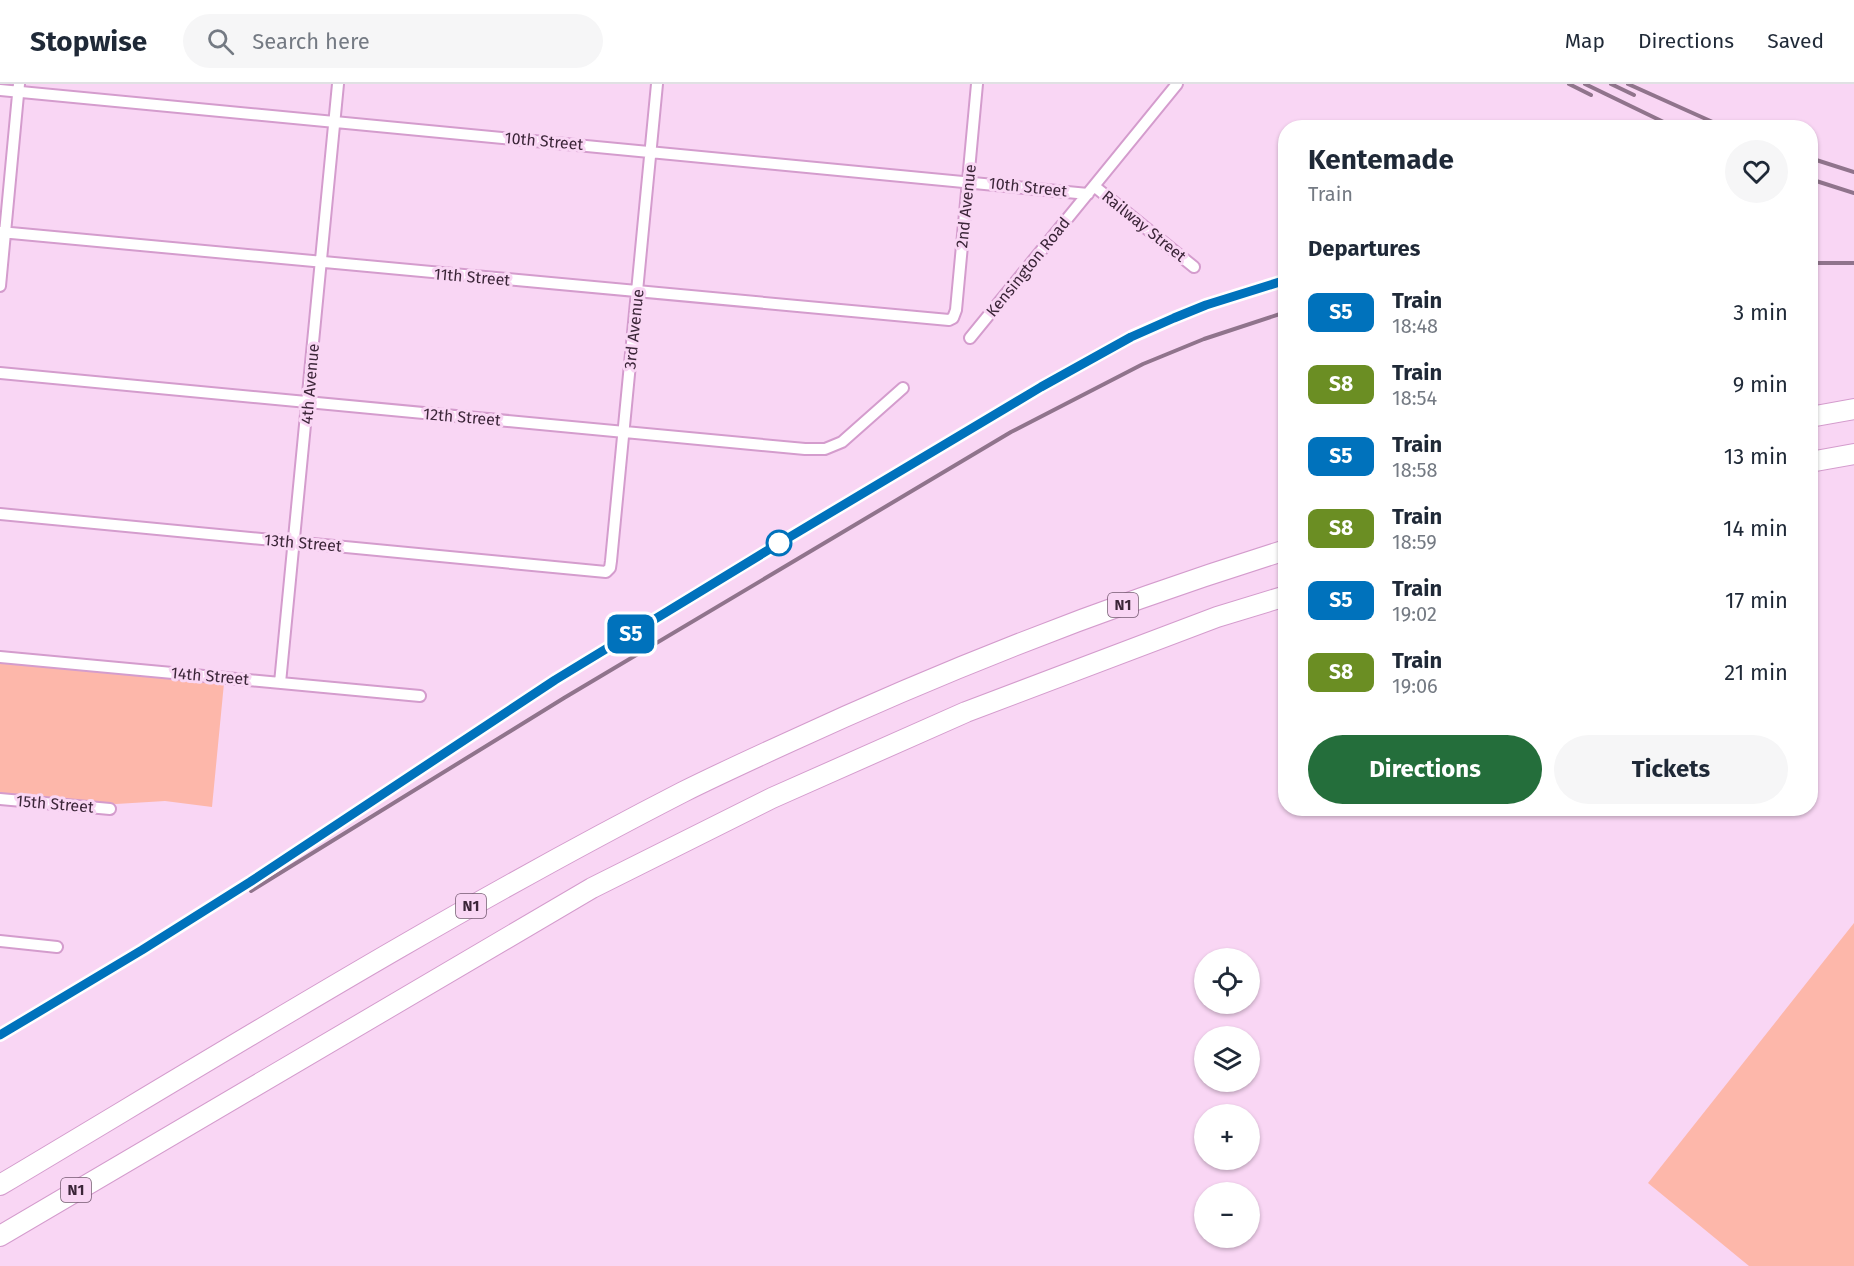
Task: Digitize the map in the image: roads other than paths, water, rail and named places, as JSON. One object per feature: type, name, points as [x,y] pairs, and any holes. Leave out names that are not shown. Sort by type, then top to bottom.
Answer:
[{"type":"highway","points":[[1818,416],[1854,409]]},
{"type":"highway","points":[[1818,461],[1854,454]]},
{"type":"highway","name":"N1","points":[[0,1185],[418,935],[686,790],[963,665],[1185,581],[1278,552]]},
{"type":"highway","name":"N1","points":[[0,1236],[592,888],[772,798],[966,712],[1217,617],[1278,598]]},
{"type":"highway","points":[[0,1250],[153,1145]]},
{"type":"street","name":"4th Avenue","points":[[280,683],[338,84]]},
{"type":"street","name":"3rd Avenue","points":[[606,572],[610,568],[611,561],[657,84]]},
{"type":"street","name":"2nd Avenue","points":[[944,320],[952,318],[956,310],[977,84]]},
{"type":"street","name":"Kensington Road","points":[[970,338],[1177,84]]},
{"type":"street","name":"10th Street","points":[[0,90],[19,88],[334,121],[969,181],[1091,190]]},
{"type":"street","points":[[0,286],[3,232],[19,88]]},
{"type":"street","name":"Railway Street","points":[[1091,190],[1194,267]]},
{"type":"street","name":"11th Street","points":[[3,232],[944,320]]},
{"type":"street","name":"12th Street","points":[[0,373],[805,449],[825,448],[842,442],[903,388]]},
{"type":"street","name":"13th Street","points":[[0,514],[606,572]]},
{"type":"street","name":"14th Street","points":[[0,657],[420,696]]},
{"type":"street","name":"15th Street","points":[[0,799],[110,809]]},
{"type":"street","points":[[0,941],[57,947]]},
{"type":"railway","points":[[1569,84],[1591,95]]},
{"type":"railway","points":[[1585,84],[1659,120]]},
{"type":"railway","points":[[1611,84],[1634,95]]},
{"type":"railway","points":[[1628,84],[1708,120]]},
{"type":"railway","points":[[1818,161],[1854,172]]},
{"type":"railway","points":[[1818,182],[1854,193]]},
{"type":"railway","points":[[1818,263],[1854,263]]},
{"type":"railway","points":[[0,1035],[250,882],[555,680],[1041,387],[1095,356],[1174,318],[1243,292],[1278,282]]},
{"type":"railway","points":[[251,891],[564,698],[1011,432],[1143,364],[1204,339],[1278,315]]},
{"type":"train","name":"S5","points":[[0,1035],[250,882],[555,680],[1041,387],[1131,337],[1206,305],[1278,282]]}]
